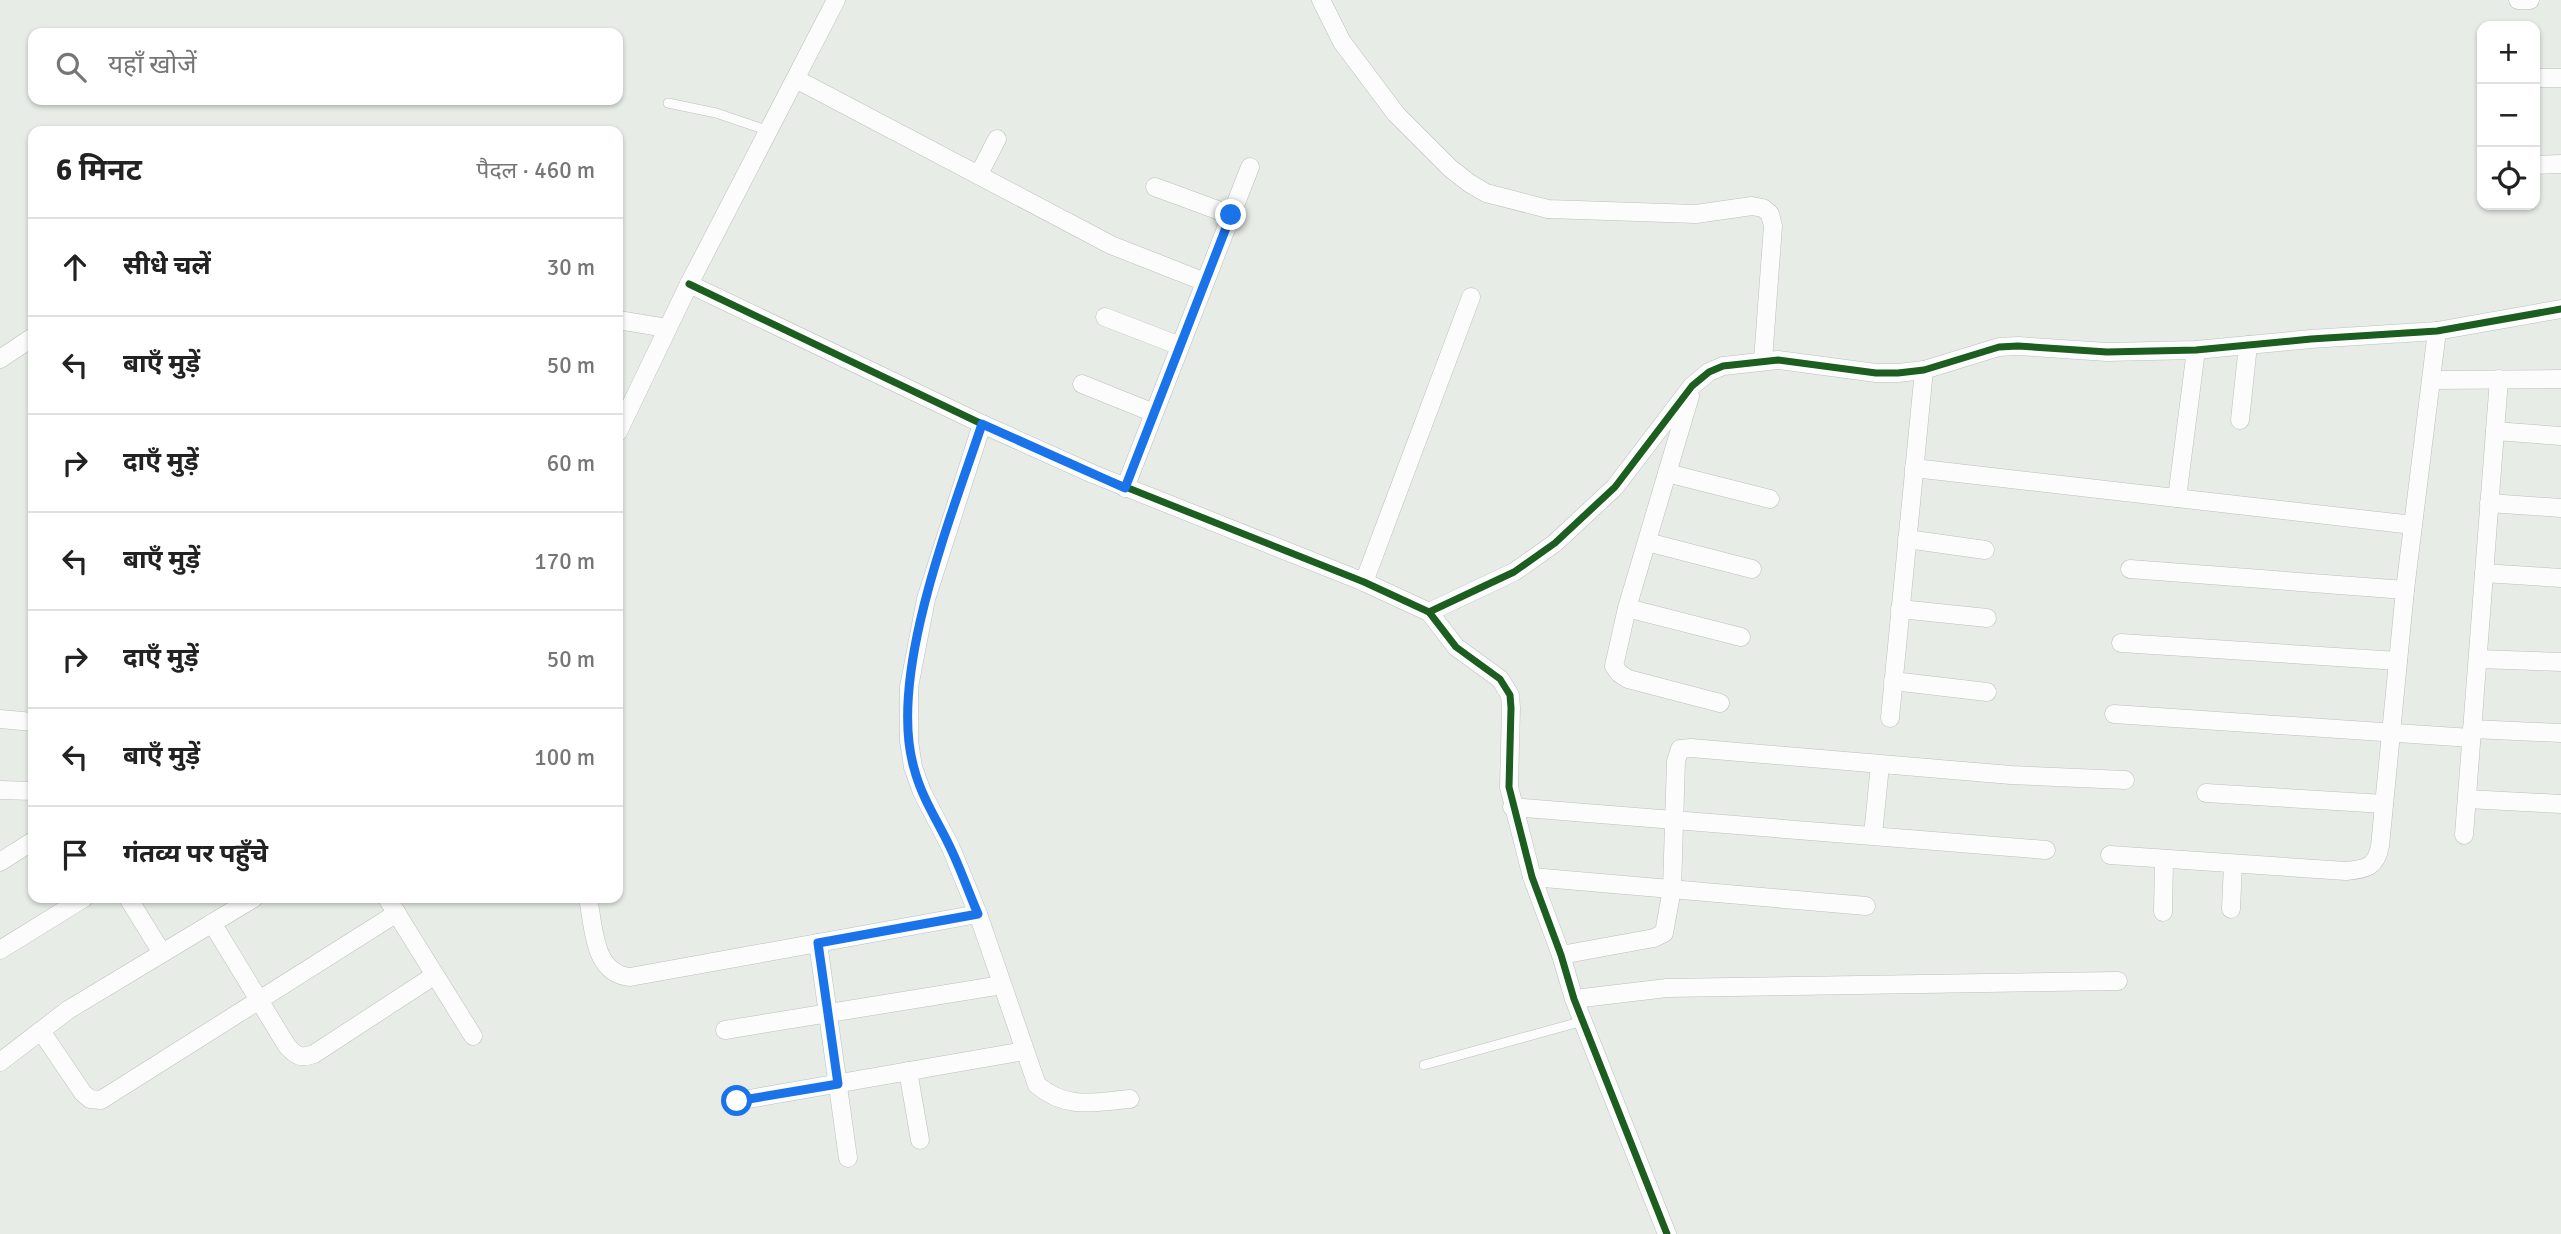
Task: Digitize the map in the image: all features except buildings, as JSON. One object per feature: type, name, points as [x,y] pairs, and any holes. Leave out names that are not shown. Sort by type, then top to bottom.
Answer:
[{"type":"street","points":[[623,421],[689,284],[836,0]]},
{"type":"street","points":[[1321,0],[1342,42],[1396,114],[1450,168],[1486,193],[1548,209],[1696,214],[1752,206],[1763,208],[1770,214],[1773,226],[1763,360]]},
{"type":"street","points":[[2518,0],[2530,0]]},
{"type":"street","points":[[2540,78],[2561,78]]},
{"type":"street","points":[[796,79],[1111,245],[1205,282]]},
{"type":"street","points":[[979,174],[997,139]]},
{"type":"street","points":[[2540,165],[2561,164]]},
{"type":"street","points":[[1125,488],[1250,167]]},
{"type":"street","points":[[1155,187],[1231,215]]},
{"type":"street","points":[[689,284],[982,424],[1125,488],[1364,582],[1429,612],[1456,647],[1500,679],[1507,687],[1511,708],[1509,787],[1512,807],[1532,877],[1574,999],[1667,1234]]},
{"type":"street","points":[[1364,582],[1471,297]]},
{"type":"street","points":[[1429,612],[1514,572],[1555,543],[1615,487],[1692,386],[1709,372],[1723,366],[1778,360],[1876,373],[1898,373],[1924,370],[1999,347],[2108,352],[2196,350],[2437,331],[2561,309]]},
{"type":"street","points":[[1105,317],[1180,346]]},
{"type":"street","points":[[623,321],[667,328]]},
{"type":"street","points":[[2110,855],[2347,872],[2368,867],[2375,862],[2384,804],[2404,590],[2437,331]]},
{"type":"street","points":[[0,359],[28,340]]},
{"type":"street","points":[[2240,420],[2248,345]]},
{"type":"street","points":[[2177,498],[2196,350]]},
{"type":"street","points":[[1890,718],[1924,370]]},
{"type":"street","points":[[2464,835],[2499,379]]},
{"type":"street","points":[[2432,380],[2561,379]]},
{"type":"street","points":[[1082,384],[1154,413]]},
{"type":"street","points":[[1692,386],[1627,608],[1614,666],[1619,674],[1628,678],[1720,703]]},
{"type":"street","points":[[982,424],[926,599],[912,663],[908,709],[913,767],[978,914],[1037,1085],[1049,1095],[1063,1101],[1078,1103],[1130,1099]]},
{"type":"street","points":[[2495,432],[2561,436]]},
{"type":"street","points":[[1914,468],[2413,524]]},
{"type":"street","points":[[1667,473],[1770,499]]},
{"type":"street","points":[[2490,503],[2561,508]]},
{"type":"street","points":[[1907,539],[1984,551]]},
{"type":"street","points":[[1647,542],[1752,569]]},
{"type":"street","points":[[2130,569],[2404,590]]},
{"type":"street","points":[[2484,573],[2561,578]]},
{"type":"street","points":[[1627,608],[1741,637]]},
{"type":"street","points":[[1900,609],[1987,618]]},
{"type":"street","points":[[2121,643],[2398,661]]},
{"type":"street","points":[[2477,659],[2561,662]]},
{"type":"street","points":[[1894,681],[1987,692]]},
{"type":"street","points":[[2114,714],[2390,734],[2561,733]]},
{"type":"street","points":[[0,719],[28,722]]},
{"type":"street","points":[[1561,955],[1654,938],[1664,933],[1672,889],[1676,761],[1679,749],[2011,775],[2125,780]]},
{"type":"street","points":[[1872,835],[1880,765]]},
{"type":"street","points":[[0,790],[28,791]]},
{"type":"street","points":[[2206,793],[2384,804]]},
{"type":"street","points":[[2467,799],[2561,804]]},
{"type":"street","points":[[1512,807],[2046,850]]},
{"type":"street","points":[[1,858],[28,844]]},
{"type":"street","points":[[2162,912],[2164,860]]},
{"type":"street","points":[[2231,909],[2234,864]]},
{"type":"street","points":[[1532,877],[1866,906]]},
{"type":"street","points":[[0,950],[76,903]]},
{"type":"street","points":[[131,903],[162,953]]},
{"type":"street","points":[[0,1062],[68,1010],[246,903]]},
{"type":"street","points":[[589,903],[600,955],[606,968],[617,976],[630,977],[978,914]]},
{"type":"street","points":[[41,1031],[83,1093],[90,1099],[101,1100],[260,1001],[392,906],[473,1036]]},
{"type":"street","points":[[212,923],[287,1046],[295,1055],[305,1058],[435,975]]},
{"type":"street","points":[[818,943],[848,1158]]},
{"type":"street","points":[[1574,999],[1667,988],[2118,981]]},
{"type":"street","points":[[725,1030],[1002,985]]},
{"type":"street","points":[[737,1101],[1024,1051]]},
{"type":"street","points":[[908,1071],[920,1140]]},
{"type":"lane","points":[[668,103],[716,113],[769,131]]},
{"type":"lane","points":[[1424,1065],[1583,1021]]},
{"type":"cycle path","points":[[689,284],[1093,474],[1364,582],[1429,612],[1456,647],[1500,679],[1510,695],[1509,787],[1532,877],[1574,999],[1667,1234]]},
{"type":"cycle path","points":[[1429,612],[1514,572],[1555,543],[1615,487],[1692,386],[1709,372],[1723,366],[1778,360],[1876,373],[1898,373],[1924,370],[1999,347],[2107,352],[2196,350],[2437,331],[2561,309]]},
{"type":"route","points":[[737,1101],[838,1084],[818,943],[978,914],[913,767],[908,709],[912,663],[926,599],[982,424],[1125,488],[1231,215]]}]
